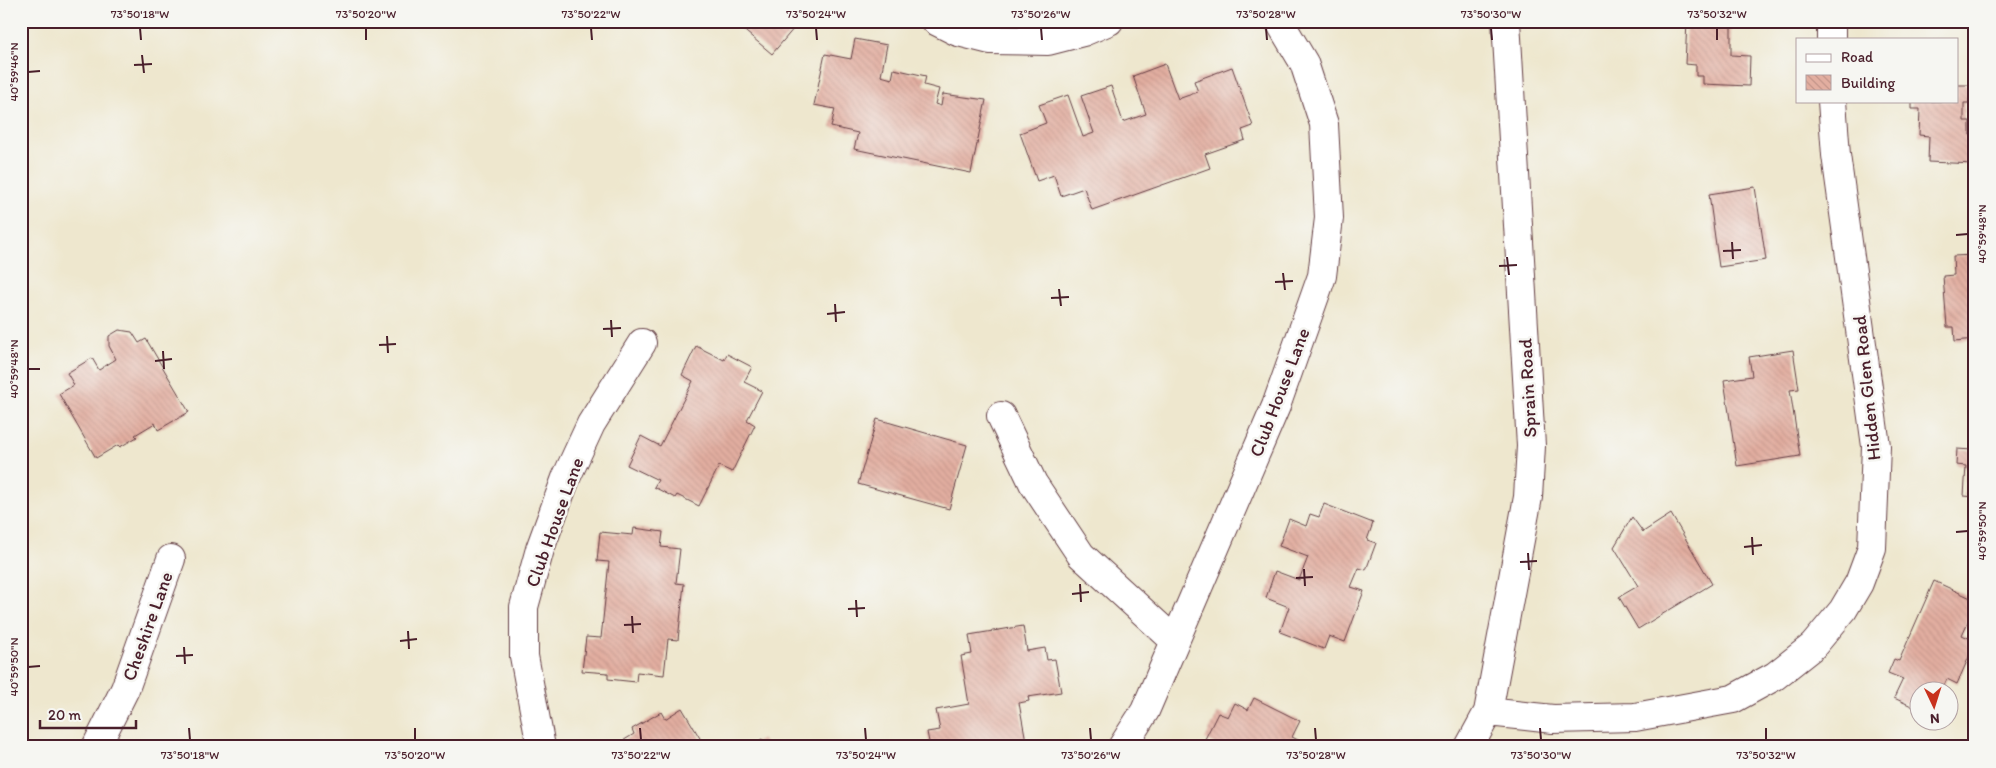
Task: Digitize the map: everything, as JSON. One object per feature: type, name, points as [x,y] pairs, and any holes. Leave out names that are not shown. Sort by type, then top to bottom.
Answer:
[{"type":"street","points":[[936,21],[958,32],[990,40],[1048,42],[1083,32],[1109,21]]},
{"type":"street","name":"Club House Lane","points":[[1122,747],[1145,711],[1276,406],[1322,276],[1328,218],[1324,124],[1304,63],[1279,21]]},
{"type":"street","name":"Sprain Road","points":[[1469,747],[1488,712],[1528,497],[1530,446],[1506,21]]},
{"type":"street","points":[[1830,38],[1831,21]]},
{"type":"street","name":"Hidden Glen Road","points":[[1488,712],[1553,719],[1635,717],[1733,699],[1775,676],[1813,646],[1844,610],[1860,583],[1872,548],[1876,446],[1836,155],[1832,102]]},
{"type":"street","name":"Club House Lane","points":[[540,747],[524,656],[524,607],[540,549],[566,478],[591,424],[642,343]]},
{"type":"street","points":[[1001,416],[1033,483],[1081,555],[1175,641]]},
{"type":"street","name":"Cheshire Lane","points":[[96,747],[124,689],[171,559]]},
{"type":"building","points":[[733,21],[800,21],[772,54]]},
{"type":"building","points":[[1687,21],[1731,21],[1731,55],[1750,56],[1749,86],[1703,84],[1703,76],[1696,76],[1696,65],[1685,64]]},
{"type":"building","points":[[855,39],[887,45],[881,76],[892,79],[894,69],[926,76],[924,85],[939,89],[935,104],[941,106],[943,94],[986,100],[971,173],[854,149],[858,133],[831,127],[835,109],[814,105],[825,54],[851,59]]},
{"type":"building","points":[[1165,64],[1178,99],[1198,92],[1194,81],[1232,67],[1253,126],[1242,130],[1245,140],[1205,154],[1210,168],[1092,210],[1084,188],[1061,196],[1054,175],[1037,181],[1020,133],[1046,123],[1039,105],[1068,95],[1083,137],[1094,133],[1081,96],[1111,86],[1123,122],[1146,114],[1133,76]]},
{"type":"building","points":[[1958,85],[1970,85],[1969,103],[1964,103],[1964,121],[1970,121],[1970,135],[1975,135],[1975,164],[1928,162],[1929,136],[1919,135],[1920,109],[1912,109],[1912,102],[1958,102]]},
{"type":"building","points":[[1755,187],[1766,260],[1719,267],[1709,194]]},
{"type":"building","points":[[1975,255],[1975,339],[1955,341],[1954,327],[1947,327],[1943,276],[1954,275],[1953,256]]},
{"type":"building","points":[[119,330],[132,332],[139,343],[146,339],[189,412],[158,430],[155,423],[135,435],[137,437],[120,447],[118,445],[96,458],[59,394],[74,385],[67,373],[92,358],[99,370],[116,359],[109,346],[109,336]]},
{"type":"building","points":[[696,346],[724,360],[727,354],[752,367],[744,382],[762,391],[747,420],[755,425],[732,472],[719,466],[699,506],[677,495],[675,498],[654,487],[658,480],[627,465],[641,436],[660,446],[693,381],[682,375]]},
{"type":"building","points":[[1793,350],[1799,389],[1790,390],[1800,456],[1737,466],[1724,380],[1752,376],[1749,357]]},
{"type":"building","points":[[1973,418],[1975,418],[1975,497],[1964,496],[1966,466],[1956,465],[1957,449],[1972,450]]},
{"type":"building","points":[[877,419],[967,445],[949,509],[858,484]]},
{"type":"building","points":[[1324,504],[1373,523],[1367,540],[1376,543],[1366,570],[1359,568],[1351,587],[1364,591],[1345,642],[1329,636],[1324,649],[1280,632],[1289,607],[1266,598],[1275,571],[1299,580],[1308,557],[1279,546],[1289,519],[1306,526],[1310,514],[1319,517]]},
{"type":"building","points":[[1671,514],[1712,584],[1638,629],[1619,597],[1638,586],[1614,547],[1632,517],[1643,532]]},
{"type":"building","points":[[634,528],[663,532],[661,547],[680,549],[676,583],[684,584],[678,640],[668,639],[664,675],[637,672],[636,682],[608,679],[608,673],[582,671],[586,637],[601,638],[609,562],[597,561],[600,532],[633,535]]},
{"type":"building","points":[[1934,581],[1975,600],[1975,606],[1962,635],[1975,641],[1975,643],[1958,682],[1958,680],[1947,679],[1908,680],[1908,704],[1894,698],[1903,679],[1888,673],[1894,659],[1899,661]]},
{"type":"building","points":[[1023,626],[1027,651],[1045,648],[1047,660],[1055,659],[1061,692],[1028,697],[1029,701],[1019,703],[1026,741],[1012,743],[1013,747],[930,747],[927,732],[940,730],[936,710],[969,704],[961,656],[972,654],[969,635]]},
{"type":"building","points":[[1254,698],[1300,721],[1292,737],[1300,741],[1298,747],[1220,747],[1205,739],[1218,713],[1228,717],[1235,703],[1248,710]]},
{"type":"building","points":[[682,708],[704,745],[711,742],[714,747],[613,747],[634,734],[632,729],[661,712],[665,719]]},
{"type":"building","points":[[762,739],[767,747],[749,747]]}]
